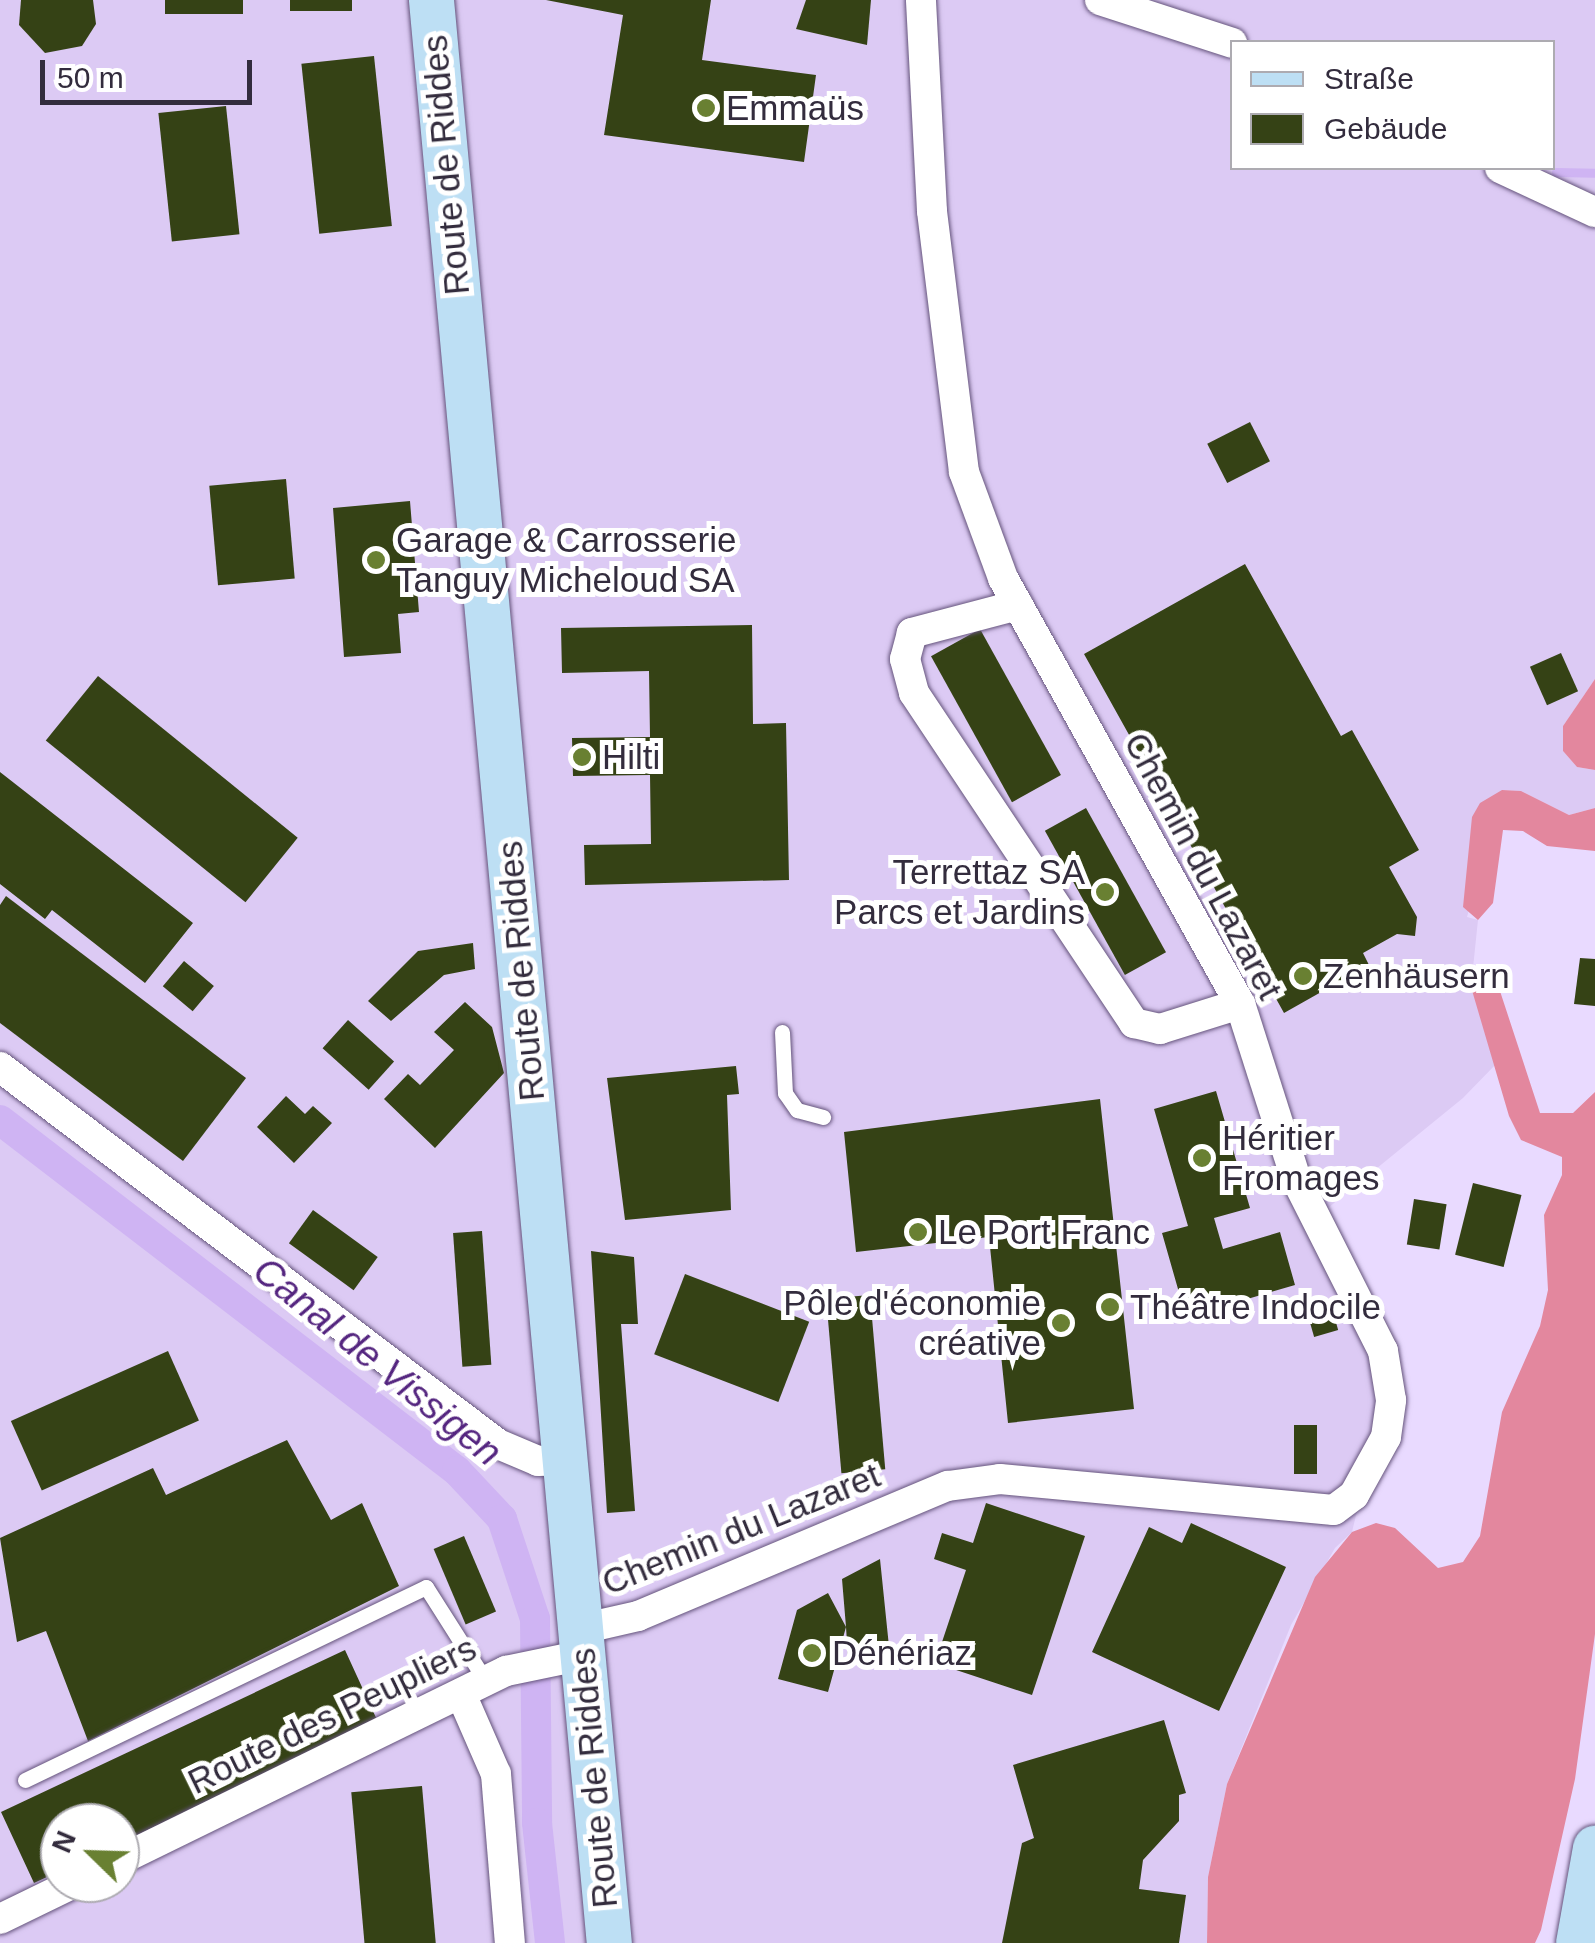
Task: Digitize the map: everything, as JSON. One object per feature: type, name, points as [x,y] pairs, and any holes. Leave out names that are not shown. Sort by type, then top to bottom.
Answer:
[{"type":"street","name":"Route de Riddes","points":[[431,0],[566,1460],[572,1648],[609,1943]]},
{"type":"street","name":"Chemin du Lazaret","points":[[572,1648],[638,1616],[948,1486],[1000,1479],[1334,1510],[1354,1495],[1386,1437],[1389,1374],[1373,1325],[1296,1180],[1240,1004],[1018,605],[964,472],[934,229],[921,0]]},
{"type":"street","points":[[1100,0],[1230,42]]},
{"type":"street","points":[[1504,170],[1595,212]]},
{"type":"street","points":[[1018,605],[912,632],[905,659],[914,693],[1134,1023],[1160,1029],[1240,1004]]},
{"type":"street","points":[[0,1068],[498,1444],[518,1456],[566,1460]]},
{"type":"street","name":"Route des Peupliers","points":[[140,1850],[484,1682],[572,1648]]},
{"type":"street","points":[[484,1682],[510,1943]]},
{"type":"street","points":[[1578,1943],[1595,1848]]},
{"type":"street","points":[[0,1919],[40,1900]]},
{"type":"lane","points":[[782,1032],[785,1094],[797,1110],[823,1118]]},
{"type":"lane","points":[[26,1780],[426,1587],[484,1682]]},
{"type":"shaded area","points":[[0,0],[1595,0],[1595,679],[1563,726],[1563,751],[1577,767],[1595,770],[1595,808],[1569,815],[1521,791],[1502,790],[1467,917],[1478,920],[1471,987],[1497,1063],[1463,1098],[1328,1208],[1393,1360],[1352,1532],[1335,1548],[1291,1625],[1227,1784],[1208,1877],[1207,1943],[0,1943]]},
{"type":"shaded area","points":[[1595,679],[1595,770],[1577,767],[1563,751],[1563,726]]},
{"type":"shaded area","points":[[1502,790],[1521,791],[1569,815],[1595,808],[1595,851],[1547,846],[1523,831],[1503,830],[1493,903],[1478,920],[1463,907],[1472,817],[1480,803]]},
{"type":"shaded area","points":[[1482,971],[1498,985],[1540,1113],[1573,1113],[1595,1092],[1595,1634],[1575,1779],[1541,1930],[1535,1943],[1207,1943],[1208,1877],[1227,1784],[1315,1577],[1352,1532],[1376,1523],[1395,1528],[1438,1568],[1463,1562],[1480,1536],[1502,1412],[1540,1326],[1548,1290],[1544,1215],[1562,1175],[1562,1157],[1521,1140],[1509,1116],[1471,987],[1472,974]]},
{"type":"building","points":[[21,0],[93,0],[96,24],[82,46],[45,53],[19,25]]},
{"type":"building","points":[[165,0],[243,0],[243,14],[165,14]]},
{"type":"building","points":[[290,0],[352,0],[352,11],[290,11]]},
{"type":"building","points":[[546,0],[711,0],[702,60],[816,75],[804,162],[604,135],[623,15]]},
{"type":"building","points":[[806,0],[871,0],[867,45],[796,29]]},
{"type":"building","points":[[374,56],[392,226],[319,234],[301,64]]},
{"type":"building","points":[[226,106],[239,234],[172,241],[158,113]]},
{"type":"building","points":[[1250,422],[1270,461],[1227,483],[1207,444]]},
{"type":"building","points":[[286,479],[295,579],[218,585],[209,486]]},
{"type":"building","name":"Garage & Carrosserie Tanguy Micheloud SA","points":[[410,501],[419,612],[398,614],[401,653],[344,657],[333,508]]},
{"type":"building","points":[[1245,564],[1341,736],[1352,730],[1419,850],[1389,867],[1417,917],[1415,936],[1397,934],[1363,953],[1369,965],[1284,1013],[1084,654]]},
{"type":"building","points":[[752,625],[753,724],[786,723],[789,880],[585,885],[584,845],[651,844],[650,775],[573,776],[572,738],[650,737],[649,671],[562,673],[561,628]]},
{"type":"building","points":[[980,629],[1061,775],[1012,802],[931,656]]},
{"type":"building","points":[[1561,653],[1578,691],[1547,705],[1530,667]]},
{"type":"building","points":[[98,676],[298,838],[245,902],[46,741]]},
{"type":"building","points":[[0,772],[193,923],[145,983],[52,910],[45,919],[0,884]]},
{"type":"building","name":"Terrettaz SA Parcs et Jardins","points":[[1086,808],[1166,952],[1125,975],[1045,831]]},
{"type":"building","points":[[6,896],[246,1078],[183,1161],[0,1023],[0,905]]},
{"type":"building","points":[[473,943],[475,969],[444,975],[391,1021],[368,1001],[418,951]]},
{"type":"building","points":[[1580,958],[1595,959],[1595,1006],[1574,1004]]},
{"type":"building","points":[[184,961],[214,986],[193,1011],[163,986]]},
{"type":"building","points":[[465,1002],[492,1027],[504,1073],[435,1148],[384,1099],[408,1074],[420,1085],[454,1050],[434,1032]]},
{"type":"building","points":[[348,1020],[394,1061],[369,1090],[323,1048]]},
{"type":"building","points":[[736,1066],[739,1094],[727,1095],[731,1210],[625,1220],[607,1078]]},
{"type":"building","points":[[1216,1091],[1250,1208],[1214,1218],[1223,1249],[1280,1232],[1295,1285],[1186,1317],[1162,1233],[1188,1226],[1154,1109]]},
{"type":"building","points":[[286,1096],[305,1114],[313,1106],[332,1123],[294,1163],[257,1127]]},
{"type":"building","name":"Pôle d'économie créative","points":[[1100,1099],[1134,1409],[1008,1423],[989,1237],[856,1252],[844,1132]]},
{"type":"building","points":[[1473,1183],[1522,1195],[1504,1267],[1455,1255]]},
{"type":"building","points":[[1414,1199],[1447,1204],[1439,1250],[1407,1244]]},
{"type":"building","points":[[313,1210],[378,1257],[354,1290],[289,1243]]},
{"type":"building","points":[[482,1231],[491,1365],[462,1367],[453,1233]]},
{"type":"building","points":[[591,1251],[634,1257],[638,1324],[621,1324],[635,1511],[607,1513]]},
{"type":"building","points":[[685,1274],[809,1322],[778,1402],[654,1354]]},
{"type":"building","points":[[870,1295],[885,1469],[841,1473],[826,1299]]},
{"type":"building","points":[[1331,1305],[1338,1330],[1314,1337],[1307,1312]]},
{"type":"building","points":[[168,1351],[199,1420],[42,1490],[11,1421]]},
{"type":"building","points":[[1294,1425],[1317,1425],[1317,1474],[1294,1474]]},
{"type":"building","points":[[287,1440],[331,1520],[362,1503],[399,1586],[88,1741],[46,1631],[17,1642],[0,1538],[153,1468],[166,1495]]},
{"type":"building","points":[[986,1503],[1085,1536],[1032,1695],[935,1663],[966,1570],[934,1559],[942,1533],[973,1543]]},
{"type":"building","points":[[1191,1523],[1286,1567],[1219,1711],[1092,1652],[1149,1527],[1182,1543]]},
{"type":"building","points":[[464,1536],[496,1611],[466,1624],[434,1549]]},
{"type":"building","points":[[880,1559],[891,1666],[848,1658],[842,1579]]},
{"type":"building","name":"Dénériaz","points":[[828,1593],[846,1627],[828,1692],[778,1679],[797,1610]]},
{"type":"building","points":[[345,1650],[378,1722],[140,1834],[140,1803],[40,1803],[40,1880],[34,1883],[1,1812]]},
{"type":"building","points":[[1164,1720],[1186,1793],[1179,1795],[1179,1821],[1143,1860],[1139,1889],[1186,1895],[1179,1943],[1002,1943],[1022,1843],[1034,1838],[1013,1765]]},
{"type":"building","points":[[422,1786],[436,1943],[364,1943],[351,1792]]},
{"type":"waterway","points":[[1556,172],[1595,173]]},
{"type":"waterway","name":"Canal de Vissigen","points":[[0,1120],[457,1471],[502,1519],[535,1619],[537,1823],[550,1943]]},
{"type":"place","name":"Emmaüs","points":[[706,108]]},
{"type":"place","name":"Garage & Carrosserie Tanguy Micheloud SA","points":[[376,560]]},
{"type":"place","name":"Hilti","points":[[582,757]]},
{"type":"place","name":"Terrettaz SA Parcs et Jardins","points":[[1105,892]]},
{"type":"place","name":"Zenhäusern","points":[[1303,976]]},
{"type":"place","name":"Héritier Fromages","points":[[1202,1158]]},
{"type":"place","name":"Le Port Franc","points":[[918,1232]]},
{"type":"place","name":"Théâtre Indocile","points":[[1110,1307]]},
{"type":"place","name":"Pôle d'économie créative","points":[[1061,1323]]},
{"type":"place","name":"Dénériaz","points":[[812,1653]]}]
